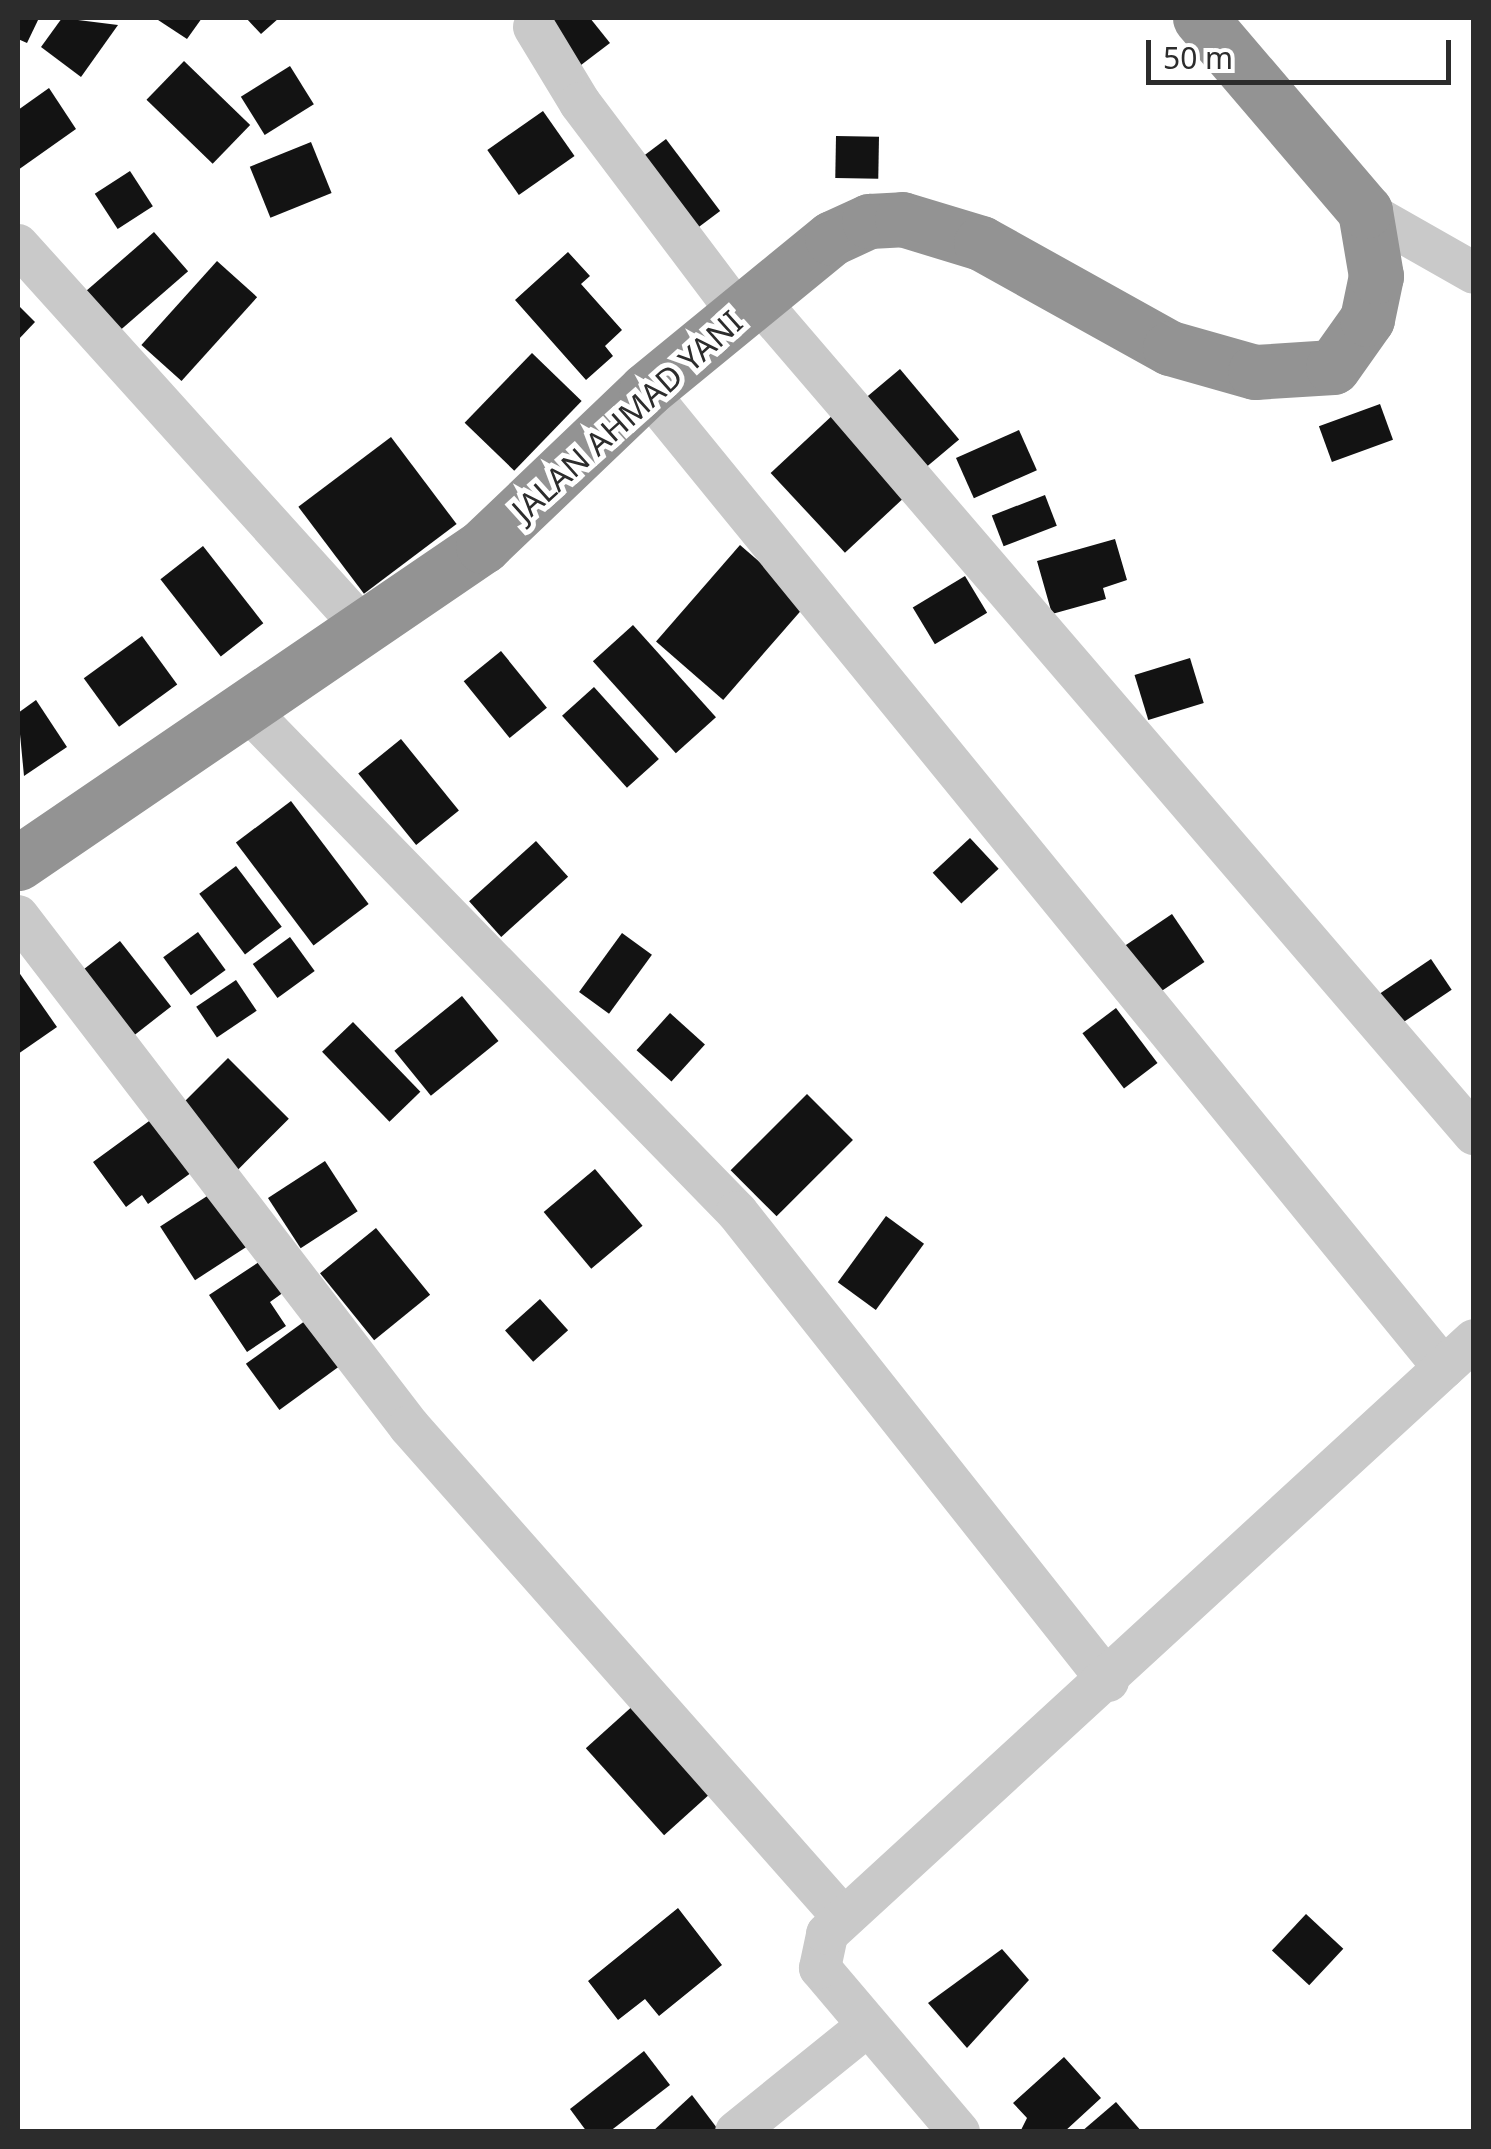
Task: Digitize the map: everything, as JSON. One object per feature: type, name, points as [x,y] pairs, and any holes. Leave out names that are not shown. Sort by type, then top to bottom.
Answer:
[{"type":"highway","points":[[1200,18],[1365,211]]},
{"type":"highway","name":"JALAN AHMAD YANI","points":[[18,863],[360,624],[483,546],[646,390],[832,238],[870,220],[902,220],[982,243],[1170,348],[1288,375],[1334,368],[1368,319],[1376,276],[1365,211]]},
{"type":"street","points":[[534,27],[580,103],[748,306],[1474,1134]]},
{"type":"street","points":[[1365,211],[1474,273]]},
{"type":"street","points":[[18,244],[360,624]]},
{"type":"street","points":[[646,390],[1459,1354],[1108,1681],[842,1916],[820,1946],[820,1968],[864,2028],[960,2132]]},
{"type":"street","points":[[243,705],[738,1212],[1108,1681]]},
{"type":"street","points":[[18,916],[408,1426],[842,1916]]},
{"type":"street","points":[[736,2132],[864,2028]]},
{"type":"building","points":[[18,18],[39,18],[27,43],[18,39]]},
{"type":"building","points":[[62,18],[118,25],[81,77],[41,47]]},
{"type":"building","points":[[155,18],[202,18],[187,39]]},
{"type":"building","points":[[246,18],[279,18],[261,34]]},
{"type":"building","points":[[553,18],[590,18],[610,43],[560,81],[527,38]]},
{"type":"building","points":[[184,61],[250,125],[213,164],[146,100]]},
{"type":"building","points":[[290,66],[314,104],[265,135],[241,97]]},
{"type":"building","points":[[49,88],[76,129],[18,170],[18,110]]},
{"type":"building","points":[[543,111],[575,156],[519,195],[487,150]]},
{"type":"building","points":[[836,136],[879,137],[878,179],[835,178]]},
{"type":"building","points":[[666,139],[720,211],[675,245],[621,173]]},
{"type":"building","points":[[311,142],[332,193],[270,218],[250,167]]},
{"type":"building","points":[[130,171],[153,206],[118,229],[95,194]]},
{"type":"building","points":[[154,232],[188,271],[120,330],[86,291]]},
{"type":"building","points":[[568,252],[590,276],[581,284],[622,330],[605,346],[613,356],[586,380],[515,300]]},
{"type":"building","points":[[217,261],[257,297],[182,381],[141,345]]},
{"type":"building","points":[[18,305],[35,322],[18,340]]},
{"type":"building","points":[[532,353],[582,401],[514,471],[465,423]]},
{"type":"building","points":[[900,369],[959,439],[918,474],[859,404]]},
{"type":"building","points":[[1380,404],[1393,440],[1332,462],[1319,426]]},
{"type":"building","points":[[835,413],[909,493],[845,553],[771,473]]},
{"type":"building","points":[[1019,430],[1037,470],[974,498],[956,458]]},
{"type":"building","points":[[391,437],[457,524],[364,594],[298,507]]},
{"type":"building","points":[[1045,495],[1057,526],[1004,546],[992,515]]},
{"type":"building","points":[[1115,539],[1127,580],[1103,588],[1106,599],[1052,614],[1037,561]]},
{"type":"building","points":[[740,545],[807,603],[723,700],[656,642]]},
{"type":"building","points":[[203,546],[263,623],[221,656],[160,579]]},
{"type":"building","points":[[965,576],[987,613],[935,644],[913,607]]},
{"type":"building","points":[[633,625],[716,717],[676,753],[593,661]]},
{"type":"building","points":[[142,636],[177,685],[119,727],[84,678]]},
{"type":"building","points":[[501,651],[547,708],[510,738],[464,681]]},
{"type":"building","points":[[1190,658],[1204,703],[1148,720],[1135,675]]},
{"type":"building","points":[[594,687],[659,759],[627,788],[562,716]]},
{"type":"building","points":[[36,700],[67,747],[24,776],[18,713]]},
{"type":"building","points":[[401,739],[459,810],[416,845],[358,774]]},
{"type":"building","points":[[291,801],[369,904],[314,946],[236,843]]},
{"type":"building","points":[[970,838],[999,869],[961,903],[933,873]]},
{"type":"building","points":[[536,841],[568,877],[501,937],[469,901]]},
{"type":"building","points":[[236,866],[282,927],[245,954],[199,894]]},
{"type":"building","points":[[1172,914],[1204,962],[1155,996],[1122,948]]},
{"type":"building","points":[[198,932],[226,970],[191,995],[163,957]]},
{"type":"building","points":[[622,933],[652,955],[609,1014],[579,992]]},
{"type":"building","points":[[290,937],[315,971],[277,998],[253,964]]},
{"type":"building","points":[[120,941],[171,1006],[132,1037],[81,972]]},
{"type":"building","points":[[1431,959],[1452,990],[1400,1024],[1380,994]]},
{"type":"building","points":[[18,971],[57,1027],[18,1054]]},
{"type":"building","points":[[236,980],[257,1011],[217,1038],[196,1007]]},
{"type":"building","points":[[462,996],[499,1041],[431,1096],[394,1051]]},
{"type":"building","points":[[1116,1008],[1158,1063],[1124,1088],[1082,1033]]},
{"type":"building","points":[[670,1013],[705,1044],[671,1082],[637,1050]]},
{"type":"building","points":[[353,1022],[420,1092],[389,1122],[322,1052]]},
{"type":"building","points":[[228,1058],[289,1119],[238,1170],[177,1109]]},
{"type":"building","points":[[807,1094],[853,1140],[777,1216],[731,1170]]},
{"type":"building","points":[[156,1116],[195,1170],[148,1204],[142,1195],[126,1207],[93,1162]]},
{"type":"building","points":[[325,1161],[358,1211],[301,1248],[268,1198]]},
{"type":"building","points":[[595,1169],[643,1226],[591,1269],[544,1212]]},
{"type":"building","points":[[218,1189],[253,1243],[195,1280],[160,1227]]},
{"type":"building","points":[[886,1216],[924,1244],[876,1310],[838,1282]]},
{"type":"building","points":[[376,1228],[430,1295],[374,1340],[320,1273]]},
{"type":"building","points":[[262,1260],[284,1292],[270,1302],[286,1326],[247,1352],[209,1295]]},
{"type":"building","points":[[540,1299],[568,1330],[533,1362],[505,1330]]},
{"type":"building","points":[[309,1318],[343,1364],[279,1410],[246,1364]]},
{"type":"building","points":[[646,1694],[724,1781],[664,1835],[586,1748]]},
{"type":"building","points":[[678,1908],[722,1965],[659,2016],[645,1999],[618,2020],[588,1981]]},
{"type":"building","points":[[1306,1914],[1343,1949],[1309,1985],[1272,1951]]},
{"type":"building","points":[[1002,1949],[1029,1980],[967,2048],[928,2003]]},
{"type":"building","points":[[644,2051],[670,2085],[609,2132],[587,2132],[570,2109]]},
{"type":"building","points":[[1064,2057],[1101,2098],[1064,2132],[1020,2132],[1027,2118],[1013,2103]]},
{"type":"building","points":[[692,2095],[720,2132],[652,2132]]},
{"type":"building","points":[[1116,2102],[1142,2132],[1081,2132]]}]
